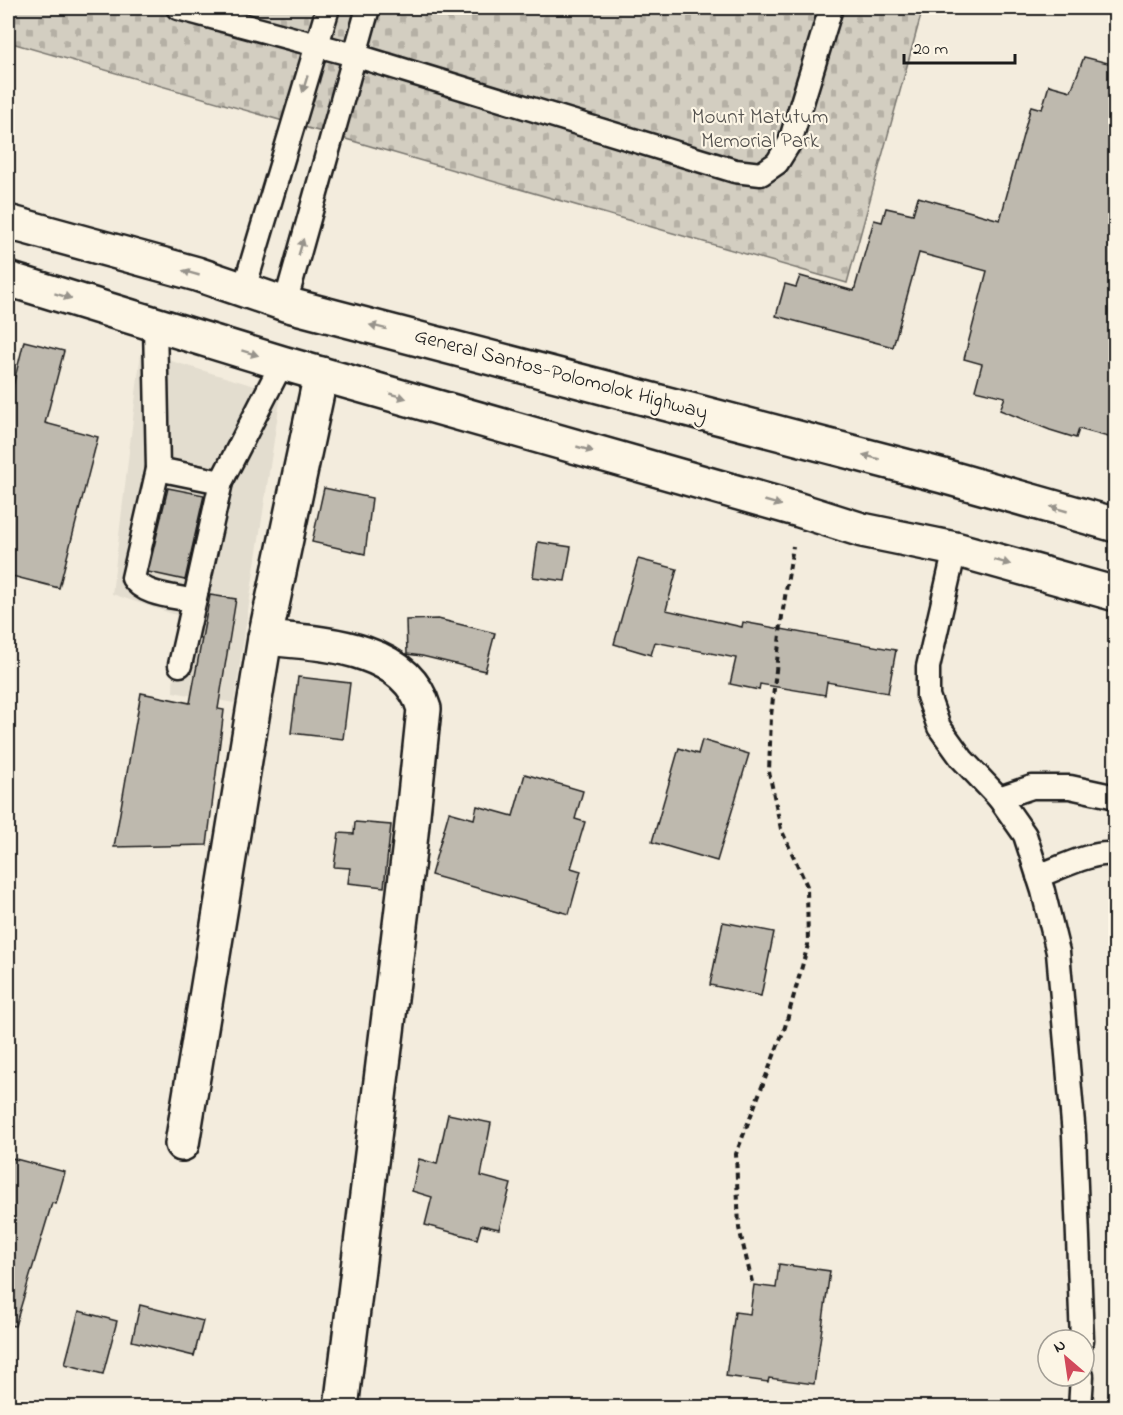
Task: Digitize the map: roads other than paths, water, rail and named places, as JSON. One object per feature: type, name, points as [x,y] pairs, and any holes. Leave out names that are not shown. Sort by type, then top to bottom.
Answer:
[{"type":"main road","name":"General Santos-Polomolok Highway","points":[[8,222],[244,289],[285,304],[932,473],[1116,525]]},
{"type":"main road","points":[[8,279],[282,363],[862,530],[956,549],[1116,594]]},
{"type":"main road","points":[[182,1144],[265,638],[321,374]]},
{"type":"main road","points":[[265,638],[337,645],[376,658],[411,682],[421,698],[424,709],[410,843],[341,1407]]},
{"type":"lane","points":[[178,8],[317,44],[735,171],[761,174],[777,163],[790,142],[831,8]]},
{"type":"lane","points":[[244,289],[328,8]]},
{"type":"lane","points":[[285,304],[368,8]]},
{"type":"lane","points":[[155,324],[158,469],[149,529],[133,578],[148,590],[195,601]]},
{"type":"lane","points":[[180,665],[195,601],[203,541],[221,482],[282,363]]},
{"type":"lane","points":[[158,469],[221,482]]},
{"type":"lane","points":[[956,549],[928,667],[928,696],[939,727],[962,759],[999,798],[1025,835],[1058,952],[1074,1135],[1082,1328]]},
{"type":"lane","points":[[999,798],[1032,787],[1070,787],[1116,797]]},
{"type":"lane","points":[[1038,876],[1092,856],[1116,855]]},
{"type":"lane","points":[[1080,1407],[1081,1388]]},
{"type":"park label","name":"Mount Matutum Memorial Park","points":[[760,130]]}]
